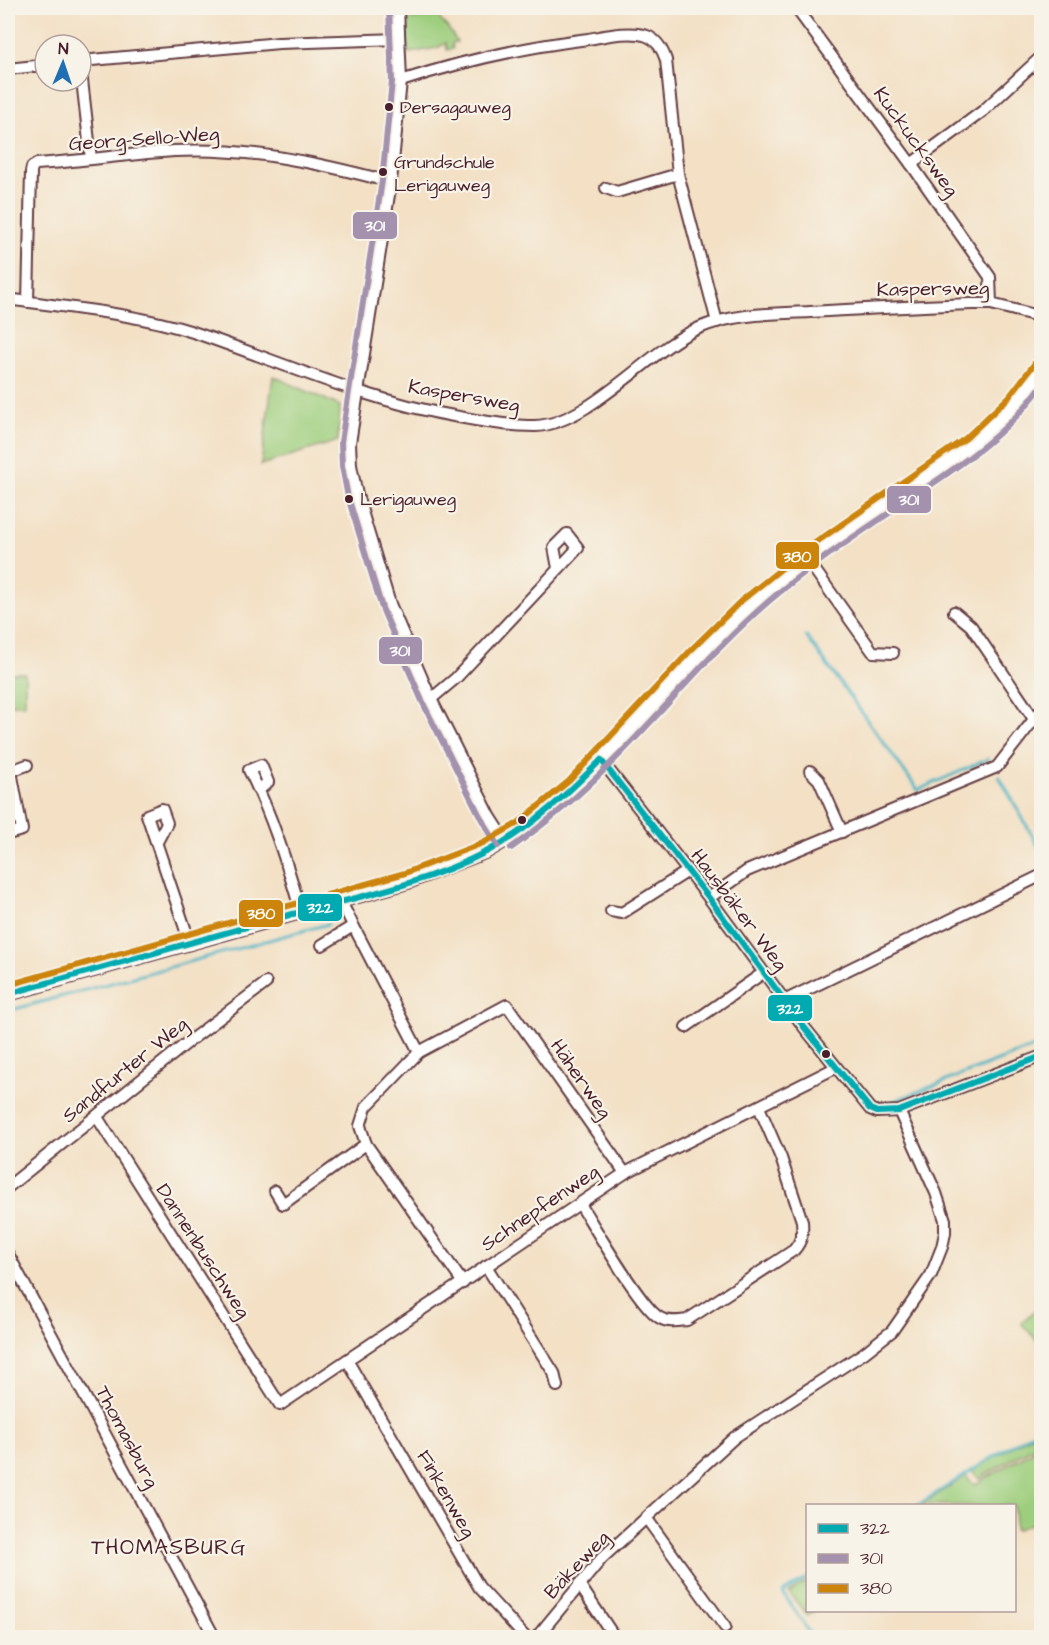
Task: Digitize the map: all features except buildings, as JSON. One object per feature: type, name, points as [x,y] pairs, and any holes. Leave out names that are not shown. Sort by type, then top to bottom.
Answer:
[{"type":"main road","points":[[8,994],[408,882],[464,862],[506,841],[549,810],[575,787],[747,608],[807,559],[972,445],[1016,404],[1041,368]]},
{"type":"street","points":[[398,8],[400,81],[391,182],[357,391],[350,443],[351,465],[357,495],[390,604],[431,699],[490,816],[506,841]]},
{"type":"street","name":"Kuckucksweg","points":[[796,8],[990,277],[991,304]]},
{"type":"street","points":[[400,81],[447,66],[533,46],[608,36],[641,34],[650,37],[663,51],[666,60],[678,174],[717,322]]},
{"type":"street","points":[[93,60],[279,43],[399,39]]},
{"type":"street","points":[[910,164],[983,111],[1041,56]]},
{"type":"street","points":[[8,69],[33,66]]},
{"type":"street","points":[[84,93],[91,159]]},
{"type":"street","name":"Georg-Sello-Weg","points":[[28,302],[32,167],[37,164],[175,151],[256,153],[326,165],[391,182]]},
{"type":"street","points":[[606,188],[617,192],[678,174]]},
{"type":"street","name":"Kaspersweg","points":[[8,300],[146,319],[191,332],[357,391],[425,411],[499,424],[537,426],[566,418],[596,400],[687,334],[717,322],[742,317],[797,313],[991,304],[1041,317]]},
{"type":"street","points":[[807,559],[873,652],[893,653]]},
{"type":"street","points":[[431,699],[456,678],[558,568]]},
{"type":"street","points":[[954,612],[972,626],[1034,718]]},
{"type":"street","points":[[709,898],[747,871],[997,767],[1041,709]]},
{"type":"street","name":"Hausbäker Weg","points":[[601,760],[709,898],[835,1068],[870,1109],[877,1112],[899,1110],[1041,1056]]},
{"type":"street","points":[[8,834],[22,830],[12,771],[27,765]]},
{"type":"street","points":[[810,771],[819,780],[842,832]]},
{"type":"street","points":[[259,790],[284,854],[301,912]]},
{"type":"street","points":[[157,842],[190,944]]},
{"type":"street","points":[[611,911],[622,913],[688,871]]},
{"type":"street","points":[[784,1001],[1041,875]]},
{"type":"street","points":[[341,902],[419,1052],[366,1107],[360,1126],[366,1144],[463,1283]]},
{"type":"street","points":[[322,945],[352,926]]},
{"type":"street","points":[[686,1027],[763,973]]},
{"type":"street","name":"Sandfurter Weg","points":[[8,1187],[266,982]]},
{"type":"street","name":"Häherweg","points":[[419,1052],[507,1005],[625,1173]]},
{"type":"street","name":"Schnepfenweg","points":[[280,1405],[625,1173],[835,1068]]},
{"type":"street","points":[[580,1204],[639,1296],[652,1312],[668,1321],[687,1320],[794,1250],[801,1239],[803,1232],[798,1210],[781,1158],[759,1107]]},
{"type":"street","name":"Bäkeweg","points":[[536,1638],[602,1558],[735,1437],[864,1353],[892,1331],[931,1275],[942,1247],[945,1221],[936,1193],[899,1110]]},
{"type":"street","name":"Dannenbuschweg","points":[[96,1117],[280,1405]]},
{"type":"street","points":[[275,1191],[283,1204],[366,1144]]},
{"type":"street","name":"Thomasburg","points":[[8,1254],[215,1638]]},
{"type":"street","points":[[486,1266],[554,1373],[557,1386]]},
{"type":"street","name":"Finkenweg","points":[[347,1360],[479,1587],[526,1638]]},
{"type":"street","points":[[647,1519],[725,1627]]},
{"type":"street","points":[[579,1584],[615,1638]]},
{"type":"green space","points":[[437,16],[457,42],[452,43],[453,49],[447,50],[446,43],[437,48],[408,53],[406,20]]},
{"type":"green space","points":[[273,376],[340,406],[338,441],[261,465]]},
{"type":"green space","points":[[8,673],[25,673],[25,704],[8,704]]},
{"type":"green space","points":[[1037,1309],[1041,1315],[1041,1345],[1021,1323]]},
{"type":"green space","points":[[1041,1429],[1041,1442],[979,1479],[972,1471]]},
{"type":"green space","points":[[1036,1449],[1041,1463],[1041,1520],[1016,1530],[1016,1504],[923,1504],[966,1476],[974,1485]]},
{"type":"green space","points":[[806,1582],[806,1612],[813,1612],[807,1615],[789,1593]]},
{"type":"waterway","points":[[806,636],[918,790],[988,759]]},
{"type":"waterway","points":[[999,776],[1042,853]]},
{"type":"waterway","points":[[8,1011],[328,924]]},
{"type":"waterway","points":[[894,1101],[1042,1044]]},
{"type":"waterway","points":[[919,1504],[1042,1426]]},
{"type":"waterway","points":[[806,1578],[783,1593],[813,1638]]},
{"type":"transit line","name":"301","points":[[389,8],[392,81],[382,181],[341,442],[342,466],[348,497],[382,608],[423,703],[482,820],[498,846]]},
{"type":"transit line","name":"380","points":[[8,985],[405,873],[483,843],[518,823],[569,781],[690,651],[741,601],[802,552],[966,438],[1009,397],[1035,363]]},
{"type":"transit line","name":"301","points":[[511,848],[537,829],[597,777],[727,640],[769,601],[824,558],[970,457],[1002,431],[1042,385]]},
{"type":"transit line","name":"322","points":[[601,760],[709,898],[804,1027],[870,1109],[877,1112],[899,1111],[1042,1056]]},
{"type":"transit line","name":"322","points":[[8,994],[417,881],[441,872],[488,851],[519,832],[562,798],[601,760]]},
{"type":"place","name":"Dersagauweg","points":[[389,107]]},
{"type":"place","name":"Grundschule Lerigauweg","points":[[383,172]]},
{"type":"place","name":"Lerigauweg","points":[[349,499]]},
{"type":"district","name":"THOMASBURG","points":[[169,1547]]}]
